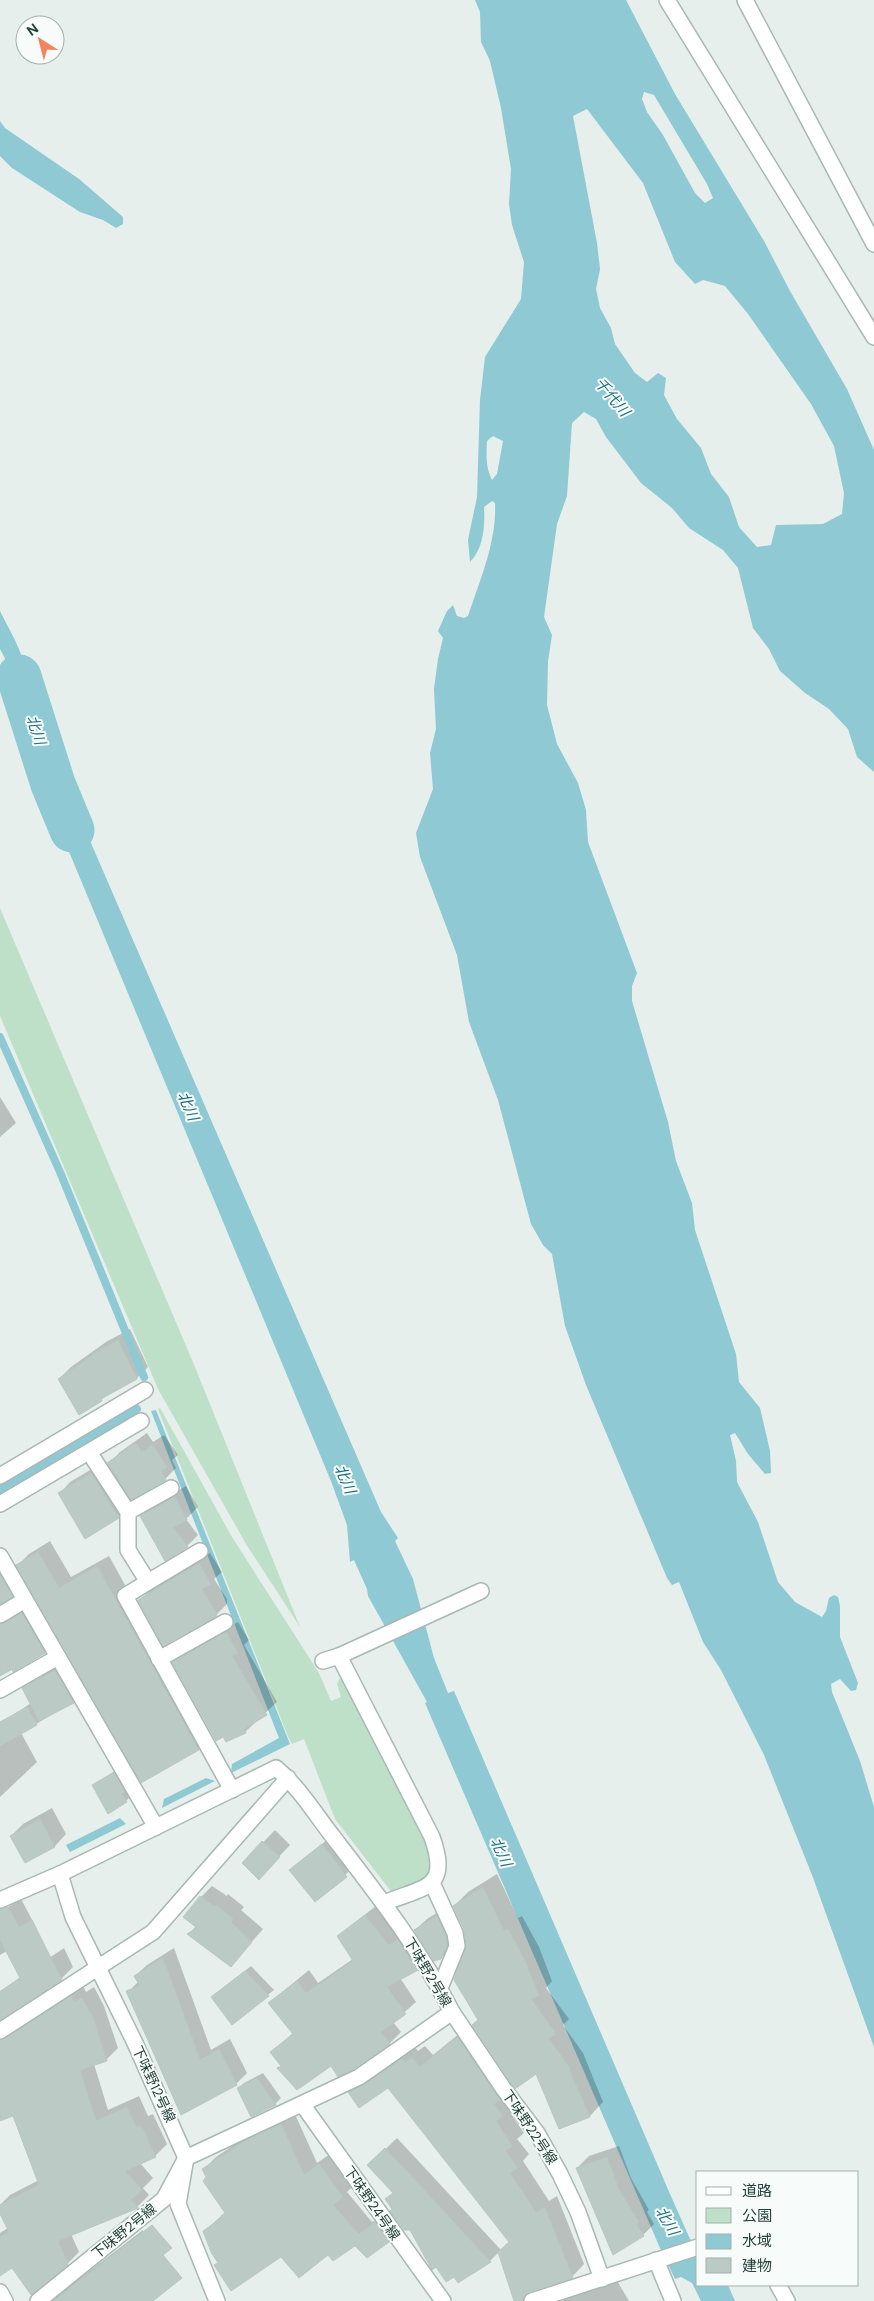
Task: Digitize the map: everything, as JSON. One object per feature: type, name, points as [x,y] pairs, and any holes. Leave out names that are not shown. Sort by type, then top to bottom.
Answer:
[{"type":"street","points":[[667,0],[874,337]]},
{"type":"street","points":[[745,0],[874,244]]},
{"type":"street","points":[[0,1476],[144,1390]]},
{"type":"street","points":[[0,1504],[141,1421]]},
{"type":"street","points":[[89,1452],[128,1512],[128,1550],[148,1582]]},
{"type":"street","points":[[128,1512],[171,1488]]},
{"type":"street","points":[[200,1551],[124,1596],[232,1790]]},
{"type":"street","points":[[0,1557],[156,1827]]},
{"type":"street","points":[[323,1661],[339,1656],[446,1605],[481,1591]]},
{"type":"street","points":[[0,1615],[25,1600]]},
{"type":"street","points":[[159,1659],[225,1622]]},
{"type":"street","points":[[339,1656],[432,1837],[439,1858],[438,1871],[432,1883],[384,1903]]},
{"type":"street","points":[[0,1690],[58,1657]]},
{"type":"street","points":[[0,1900],[60,1874],[276,1768],[288,1778],[154,1932],[0,2031]]},
{"type":"street","name":"下味野2号線","points":[[38,2301],[164,2199],[186,2158],[359,2077],[452,2012],[428,1966],[384,1903],[295,1784],[288,1778]]},
{"type":"street","name":"下味野12号線","points":[[60,1874],[73,1917],[168,2116],[186,2158]]},
{"type":"street","points":[[432,1883],[455,1933],[457,1946],[440,1988]]},
{"type":"street","name":"下味野22号線","points":[[452,2012],[503,2088],[537,2133],[560,2174],[578,2212],[602,2279]]},
{"type":"street","name":"下味野24号線","points":[[302,2104],[443,2301]]},
{"type":"street","points":[[186,2158],[178,2204],[217,2301]]},
{"type":"street","points":[[532,2301],[696,2248]]},
{"type":"street","points":[[659,2259],[673,2301]]},
{"type":"street","points":[[779,2286],[787,2301]]},
{"type":"street","points":[[0,2292],[5,2301]]},
{"type":"green space","points":[[0,908],[195,1367],[300,1627],[246,1544],[158,1389],[0,1016]]},
{"type":"green space","points":[[160,1408],[232,1537],[319,1673],[331,1701],[341,1697],[337,1684],[340,1678],[347,1684],[435,1857],[428,1877],[393,1894],[335,1819],[304,1739],[292,1744],[158,1409]]},
{"type":"water","name":"千代川","points":[[475,0],[626,0],[675,94],[764,241],[790,291],[847,389],[874,450],[874,772],[857,757],[848,729],[829,709],[805,693],[780,671],[769,649],[753,628],[738,568],[723,550],[689,528],[672,508],[641,483],[606,437],[596,419],[584,412],[572,423],[567,496],[557,524],[544,617],[552,635],[548,661],[547,705],[557,744],[578,783],[586,810],[588,842],[637,973],[632,986],[632,1001],[668,1122],[676,1161],[692,1203],[695,1230],[736,1354],[739,1382],[760,1408],[770,1451],[771,1473],[765,1474],[748,1454],[735,1433],[730,1435],[736,1461],[737,1482],[758,1522],[778,1582],[795,1602],[822,1617],[826,1611],[829,1598],[834,1595],[838,1597],[840,1606],[840,1637],[858,1683],[856,1690],[851,1691],[840,1679],[831,1684],[832,1692],[860,1761],[874,1807],[874,2047],[812,1875],[764,1755],[721,1670],[703,1642],[679,1582],[672,1585],[667,1578],[586,1385],[565,1326],[552,1254],[543,1245],[531,1224],[498,1100],[469,1022],[457,955],[420,857],[416,833],[433,789],[430,753],[436,729],[434,689],[443,638],[438,631],[447,611],[453,605],[457,616],[464,618],[468,616],[487,560],[495,517],[495,503],[492,501],[484,507],[484,529],[481,543],[470,562],[468,540],[477,497],[480,400],[485,357],[521,299],[524,262],[512,225],[509,204],[511,169],[501,108],[490,61],[481,42],[480,12]],"holes":[[[644,92],[654,95],[707,184],[713,198],[705,203],[695,193],[663,135],[647,112],[642,99]],[[587,109],[643,183],[675,262],[695,284],[703,280],[725,286],[748,314],[811,404],[834,446],[844,493],[842,514],[823,524],[776,525],[771,545],[757,547],[739,527],[729,497],[711,474],[701,448],[677,419],[664,395],[666,378],[658,373],[647,382],[635,373],[615,344],[611,328],[600,308],[596,289],[600,269],[597,243],[573,116]],[[493,436],[503,441],[497,474],[492,480],[487,461],[487,441]]]},
{"type":"water","points":[[0,121],[5,128],[79,179],[123,217],[123,224],[116,228],[103,220],[80,212],[12,168],[0,156]]},
{"type":"water","points":[[0,611],[21,653],[25,680],[19,685],[0,649]]},
{"type":"water","points":[[58,767],[381,1512],[398,1538],[395,1541],[413,1579],[434,1658],[448,1693],[454,1691],[670,2194],[690,2239],[696,2243],[696,2286],[728,2286],[735,2301],[701,2301],[692,2283],[681,2277],[675,2279],[660,2248],[425,1703],[427,1702],[368,1596],[367,1589],[354,1560],[350,1562],[347,1525],[331,1481],[40,782]]},
{"type":"water","points":[[156,1410],[290,1744],[231,1773],[232,1764],[279,1738],[151,1411]]},
{"type":"water","points":[[206,1778],[215,1781],[162,1808],[164,1799]]},
{"type":"water","points":[[120,1818],[126,1824],[70,1852],[66,1845]]},
{"type":"building","points":[[118,1340],[137,1379],[101,1399],[102,1401],[79,1415],[58,1379],[92,1354]]},
{"type":"building","points":[[136,1443],[142,1452],[153,1445],[167,1467],[161,1471],[166,1480],[131,1500],[107,1463]]},
{"type":"building","points":[[91,1473],[119,1518],[85,1539],[58,1493]]},
{"type":"building","points":[[175,1497],[187,1520],[173,1527],[188,1547],[165,1561],[140,1516]]},
{"type":"building","points":[[38,1552],[59,1588],[97,1566],[199,1750],[141,1783],[16,1565]]},
{"type":"building","points":[[199,1563],[211,1584],[202,1589],[217,1616],[163,1646],[138,1600]]},
{"type":"building","points":[[0,1575],[13,1597],[0,1604]]},
{"type":"building","points":[[22,1613],[45,1653],[13,1672],[12,1669],[0,1676],[0,1624]]},
{"type":"building","points":[[226,1632],[238,1653],[232,1656],[267,1715],[244,1729],[246,1733],[226,1742],[223,1737],[216,1741],[172,1662]]},
{"type":"building","points":[[55,1670],[74,1703],[39,1721],[22,1688]]},
{"type":"building","points":[[27,1707],[37,1725],[0,1746],[0,1722]]},
{"type":"building","points":[[114,1772],[125,1792],[121,1793],[127,1802],[108,1814],[92,1785]]},
{"type":"building","points":[[40,1819],[55,1847],[25,1863],[10,1836]]},
{"type":"building","points":[[262,1841],[280,1857],[259,1880],[242,1863]]},
{"type":"building","points":[[322,1844],[347,1877],[315,1902],[289,1870]]},
{"type":"building","points":[[483,1887],[504,1931],[508,1929],[525,1961],[539,1996],[531,1999],[556,2034],[549,2039],[570,2068],[590,2117],[559,2129],[536,2074],[515,2089],[472,2025],[478,2020],[454,1980],[466,1945],[464,1929],[453,1906]]},
{"type":"building","points":[[200,1896],[214,1906],[216,1905],[233,1919],[231,1922],[252,1942],[231,1967],[187,1934],[197,1928],[183,1917]]},
{"type":"building","points":[[8,1907],[19,1927],[32,1920],[62,1980],[0,2020],[0,1992],[20,1978],[0,1940],[0,1909]]},
{"type":"building","points":[[365,1915],[389,1945],[398,1940],[418,1970],[387,1987],[406,2014],[381,2032],[390,2044],[354,2069],[338,2077],[331,2066],[297,2090],[277,2068],[281,2066],[270,2052],[293,2034],[268,2003],[297,1981],[306,1993],[353,1961],[337,1936]]},
{"type":"building","points":[[437,1916],[446,1936],[447,1945],[441,1959],[434,1961],[414,1930]]},
{"type":"building","points":[[163,1958],[200,2060],[219,2049],[237,2085],[181,2115],[126,1991],[140,1986],[134,1976]]},
{"type":"building","points":[[245,1971],[269,1996],[232,2025],[211,1997]]},
{"type":"building","points":[[71,1996],[74,2002],[82,1998],[93,2018],[107,2061],[80,2070],[96,2121],[127,2107],[136,2127],[141,2125],[156,2157],[125,2171],[142,2190],[131,2200],[138,2208],[58,2241],[68,2265],[31,2295],[12,2268],[0,2276],[0,2237],[9,2232],[0,2214],[0,2205],[39,2185],[13,2116],[0,2121],[0,2040]]},
{"type":"building","points":[[457,2037],[500,2100],[494,2104],[503,2116],[496,2121],[512,2146],[505,2151],[518,2168],[510,2173],[536,2212],[545,2208],[573,2278],[529,2292],[525,2295],[523,2301],[514,2301],[498,2252],[509,2242],[388,2088],[359,2108],[348,2092],[364,2085],[402,2058],[405,2062],[412,2058],[420,2067]]},
{"type":"building","points":[[257,2078],[276,2105],[251,2117],[237,2088]]},
{"type":"building","points":[[281,2124],[304,2175],[319,2164],[343,2197],[333,2205],[359,2234],[375,2222],[389,2242],[367,2258],[355,2246],[333,2261],[328,2255],[299,2278],[281,2257],[231,2291],[214,2265],[218,2263],[211,2252],[203,2231],[222,2218],[221,2216],[225,2213],[203,2181],[206,2177],[202,2169],[245,2141]]},
{"type":"building","points":[[385,2148],[491,2262],[458,2283],[454,2277],[446,2282],[436,2267],[432,2270],[410,2230],[404,2230],[390,2211],[392,2209],[385,2199],[393,2193],[367,2165]]},
{"type":"building","points":[[607,2157],[619,2190],[639,2222],[636,2224],[644,2236],[613,2255],[576,2168]]},
{"type":"building","points":[[152,2225],[172,2248],[163,2255],[182,2278],[153,2301],[53,2301]]},
{"type":"waterway","name":"北川","points":[[19,677],[53,784],[72,830]]},
{"type":"waterway","points":[[0,1037],[60,1172],[144,1377]]},
{"type":"waterway","points":[[0,1490],[137,1409]]}]
